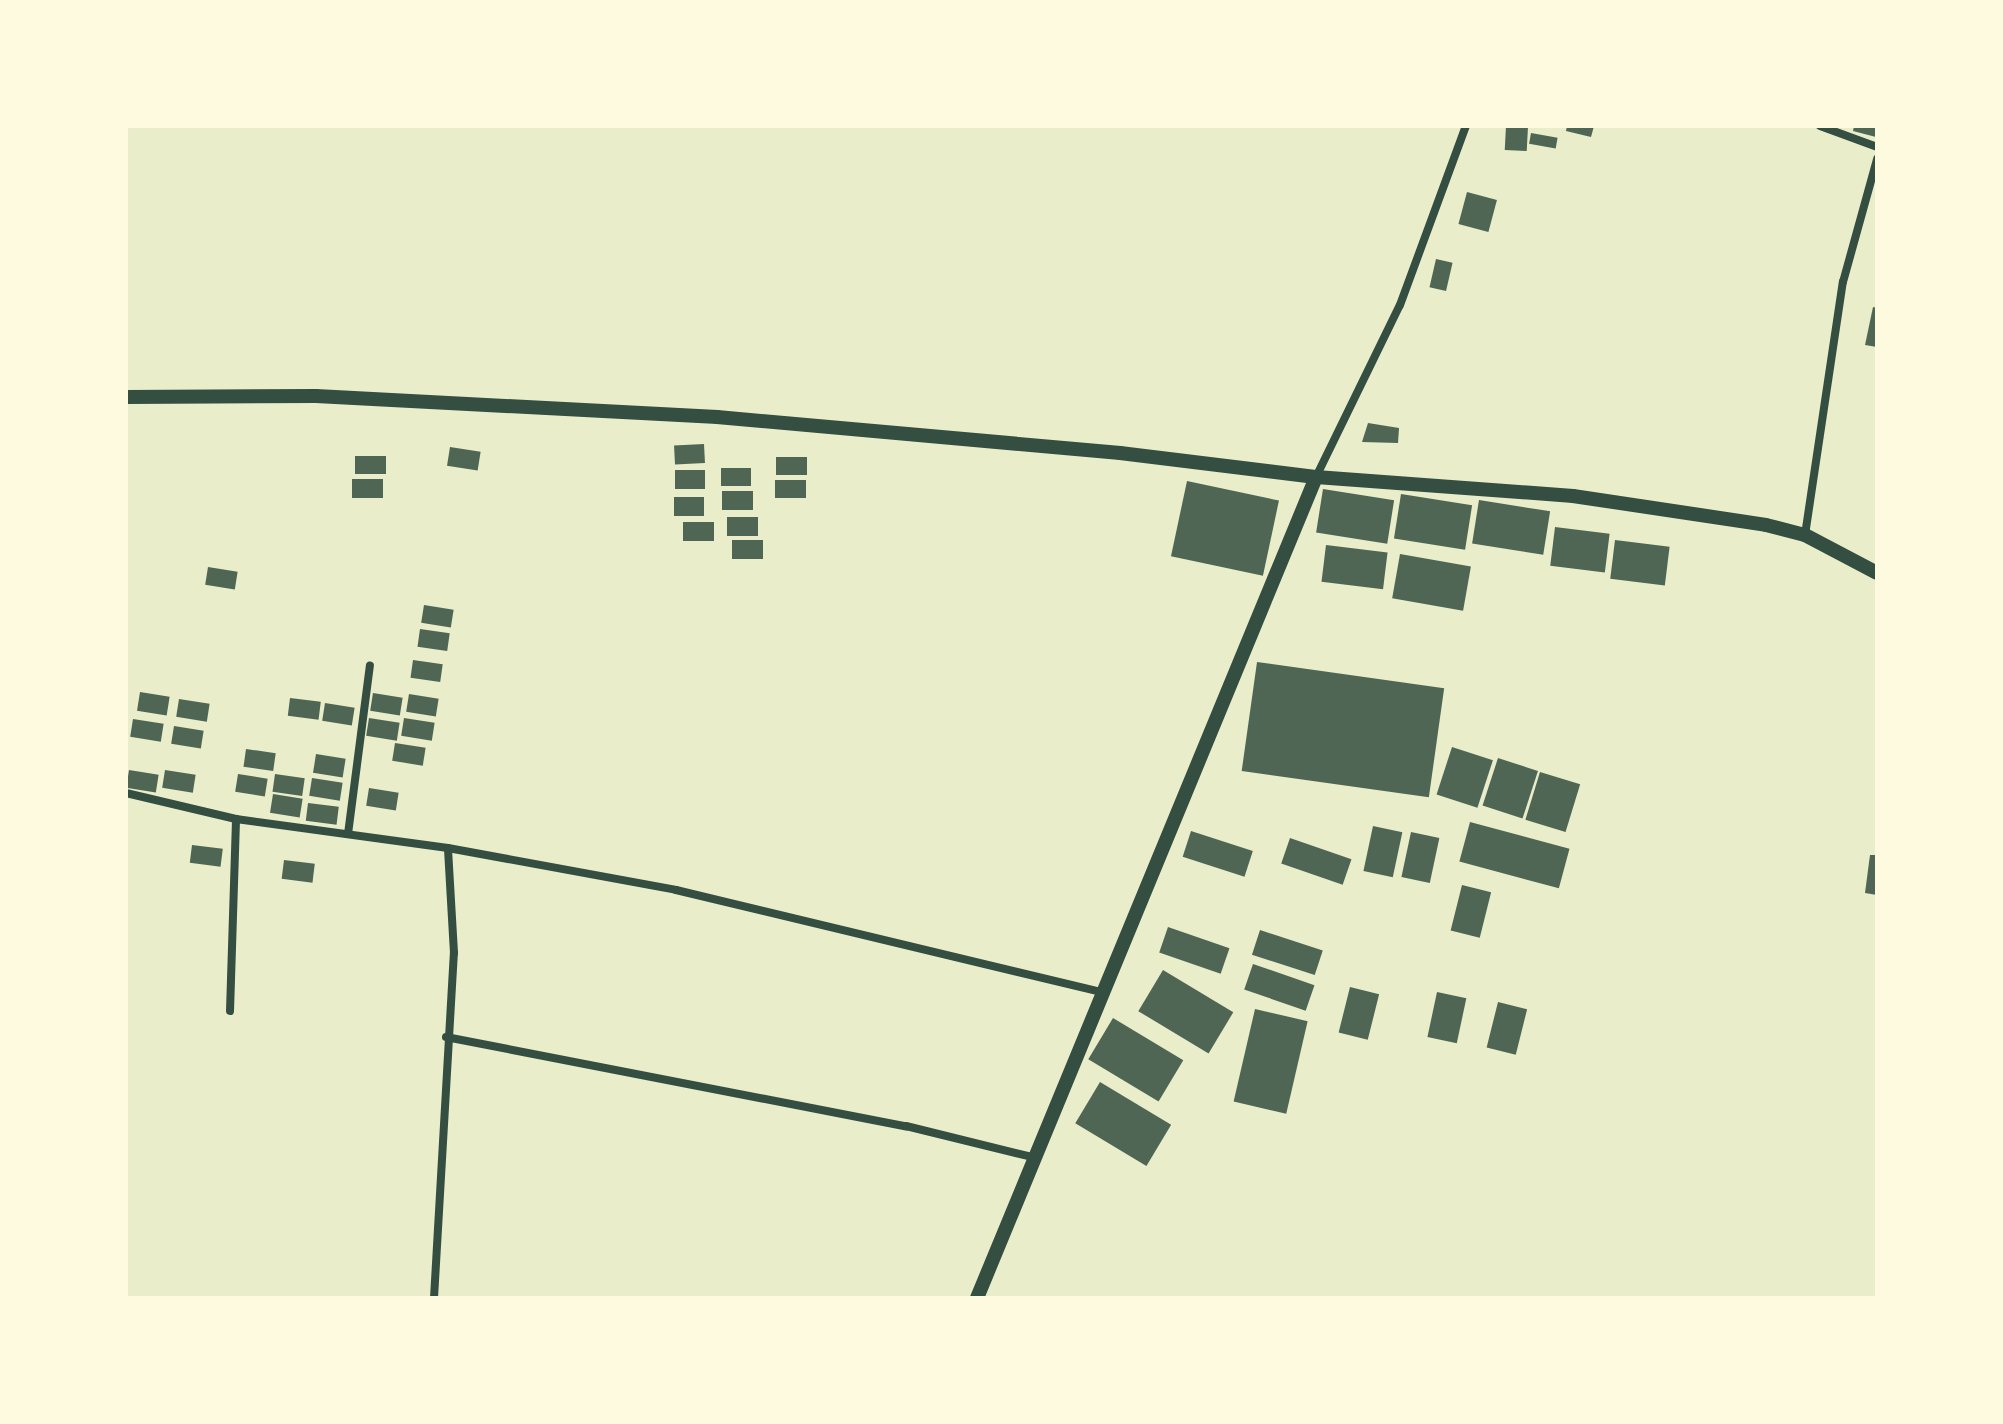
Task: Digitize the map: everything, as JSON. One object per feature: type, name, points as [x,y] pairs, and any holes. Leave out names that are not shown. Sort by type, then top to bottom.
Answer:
[{"type":"street","points":[[977,1298],[1316,477],[1400,305],[1466,126]]},
{"type":"street","points":[[1820,126],[1877,147]]},
{"type":"street","points":[[1805,535],[1843,282],[1877,159]]},
{"type":"street","points":[[126,397],[316,396],[717,417],[1104,451],[1316,477],[1573,496],[1805,535],[1877,573]]},
{"type":"street","points":[[348,834],[370,665]]},
{"type":"street","points":[[126,793],[236,819],[448,848],[705,896],[1105,993]]},
{"type":"street","points":[[230,1011],[236,819]]},
{"type":"street","points":[[434,1298],[446,1037],[454,953],[448,848]]},
{"type":"street","points":[[446,1037],[906,1126],[1037,1158]]},
{"type":"building","points":[[1506,126],[1528,127],[1527,151],[1505,150]]},
{"type":"building","points":[[1567,126],[1594,126],[1591,137],[1566,131]]},
{"type":"building","points":[[1854,126],[1877,126],[1876,137],[1853,131]]},
{"type":"building","points":[[1531,133],[1558,138],[1556,149],[1529,144]]},
{"type":"building","points":[[1467,192],[1497,200],[1488,232],[1458,224]]},
{"type":"building","points":[[1436,259],[1453,263],[1446,291],[1429,287]]},
{"type":"building","points":[[1873,307],[1877,308],[1877,347],[1865,345]]},
{"type":"building","points":[[1368,423],[1399,428],[1398,443],[1362,442]]},
{"type":"building","points":[[704,444],[705,463],[675,465],[674,446]]},
{"type":"building","points":[[450,447],[481,452],[478,471],[447,466]]},
{"type":"building","points":[[355,456],[386,456],[386,474],[355,474]]},
{"type":"building","points":[[776,457],[807,457],[807,475],[776,475]]},
{"type":"building","points":[[721,468],[751,468],[751,486],[721,486]]},
{"type":"building","points":[[675,470],[705,470],[705,489],[675,489]]},
{"type":"building","points":[[352,479],[383,479],[383,498],[352,498]]},
{"type":"building","points":[[775,480],[806,480],[806,498],[775,498]]},
{"type":"building","points":[[1187,481],[1279,501],[1263,576],[1171,556]]},
{"type":"building","points":[[1323,489],[1394,500],[1387,544],[1316,532]]},
{"type":"building","points":[[722,491],[753,491],[753,510],[722,510]]},
{"type":"building","points":[[1401,494],[1472,505],[1465,550],[1394,538]]},
{"type":"building","points":[[674,497],[704,497],[704,516],[674,516]]},
{"type":"building","points":[[1479,500],[1550,511],[1543,555],[1472,543]]},
{"type":"building","points":[[727,517],[758,517],[758,536],[727,536]]},
{"type":"building","points":[[683,522],[714,522],[714,541],[683,541]]},
{"type":"building","points":[[1555,527],[1610,534],[1605,572],[1550,566]]},
{"type":"building","points":[[732,540],[763,540],[763,559],[732,559]]},
{"type":"building","points":[[1615,540],[1670,547],[1665,585],[1610,579]]},
{"type":"building","points":[[1326,545],[1388,553],[1383,589],[1321,582]]},
{"type":"building","points":[[1400,554],[1471,567],[1463,611],[1392,598]]},
{"type":"building","points":[[208,567],[238,572],[235,589],[205,585]]},
{"type":"building","points":[[424,605],[454,610],[451,627],[421,623]]},
{"type":"building","points":[[420,629],[450,633],[447,651],[417,647]]},
{"type":"building","points":[[413,660],[443,664],[440,682],[410,678]]},
{"type":"building","points":[[1257,662],[1444,688],[1429,797],[1242,771]]},
{"type":"building","points":[[140,692],[170,697],[167,715],[137,711]]},
{"type":"building","points":[[373,693],[403,698],[400,715],[370,711]]},
{"type":"building","points":[[409,694],[439,699],[436,716],[406,712]]},
{"type":"building","points":[[290,698],[321,702],[319,720],[288,716]]},
{"type":"building","points":[[179,699],[210,704],[207,722],[176,717]]},
{"type":"building","points":[[325,703],[355,708],[352,725],[322,721]]},
{"type":"building","points":[[369,718],[400,723],[397,741],[366,736]]},
{"type":"building","points":[[404,718],[435,723],[432,741],[401,736]]},
{"type":"building","points":[[133,719],[164,724],[161,742],[130,737]]},
{"type":"building","points":[[174,726],[204,731],[201,748],[171,744]]},
{"type":"building","points":[[395,743],[426,748],[423,766],[392,761]]},
{"type":"building","points":[[1452,747],[1493,760],[1477,808],[1437,795]]},
{"type":"building","points":[[246,749],[276,753],[273,771],[243,767]]},
{"type":"building","points":[[316,754],[346,759],[343,777],[313,773]]},
{"type":"building","points":[[1498,758],[1538,771],[1522,819],[1483,806]]},
{"type":"building","points":[[129,770],[159,775],[156,792],[126,788]]},
{"type":"building","points":[[165,770],[196,775],[193,793],[162,788]]},
{"type":"building","points":[[1540,772],[1580,784],[1566,832],[1525,820]]},
{"type":"building","points":[[238,774],[268,779],[265,796],[235,792]]},
{"type":"building","points":[[275,774],[305,778],[302,796],[272,792]]},
{"type":"building","points":[[312,778],[343,783],[340,801],[309,796]]},
{"type":"building","points":[[369,788],[399,793],[396,810],[366,806]]},
{"type":"building","points":[[273,794],[303,799],[300,817],[270,813]]},
{"type":"building","points":[[308,803],[339,807],[337,825],[306,821]]},
{"type":"building","points":[[1470,822],[1569,849],[1559,888],[1459,862]]},
{"type":"building","points":[[1373,826],[1402,832],[1393,877],[1363,871]]},
{"type":"building","points":[[1191,831],[1253,851],[1244,877],[1183,857]]},
{"type":"building","points":[[1411,832],[1439,838],[1430,883],[1401,877]]},
{"type":"building","points":[[1290,838],[1351,859],[1343,885],[1281,864]]},
{"type":"building","points":[[192,845],[223,849],[221,867],[190,863]]},
{"type":"building","points":[[1870,855],[1877,855],[1877,895],[1865,893]]},
{"type":"building","points":[[284,860],[315,864],[312,883],[282,879]]},
{"type":"building","points":[[1462,885],[1491,892],[1480,938],[1451,931]]},
{"type":"building","points":[[1168,927],[1229,948],[1221,974],[1159,953]]},
{"type":"building","points":[[1260,930],[1323,950],[1315,975],[1252,955]]},
{"type":"building","points":[[1253,964],[1314,985],[1306,1011],[1244,990]]},
{"type":"building","points":[[1163,970],[1233,1012],[1209,1053],[1138,1011]]},
{"type":"building","points":[[1350,987],[1379,994],[1368,1040],[1339,1033]]},
{"type":"building","points":[[1437,992],[1466,998],[1457,1043],[1427,1037]]},
{"type":"building","points":[[1498,1002],[1527,1009],[1516,1055],[1487,1048]]},
{"type":"building","points":[[1255,1009],[1308,1021],[1286,1114],[1234,1102]]},
{"type":"building","points":[[1113,1018],[1183,1060],[1159,1101],[1088,1059]]},
{"type":"building","points":[[1100,1082],[1171,1125],[1146,1166],[1075,1123]]}]
